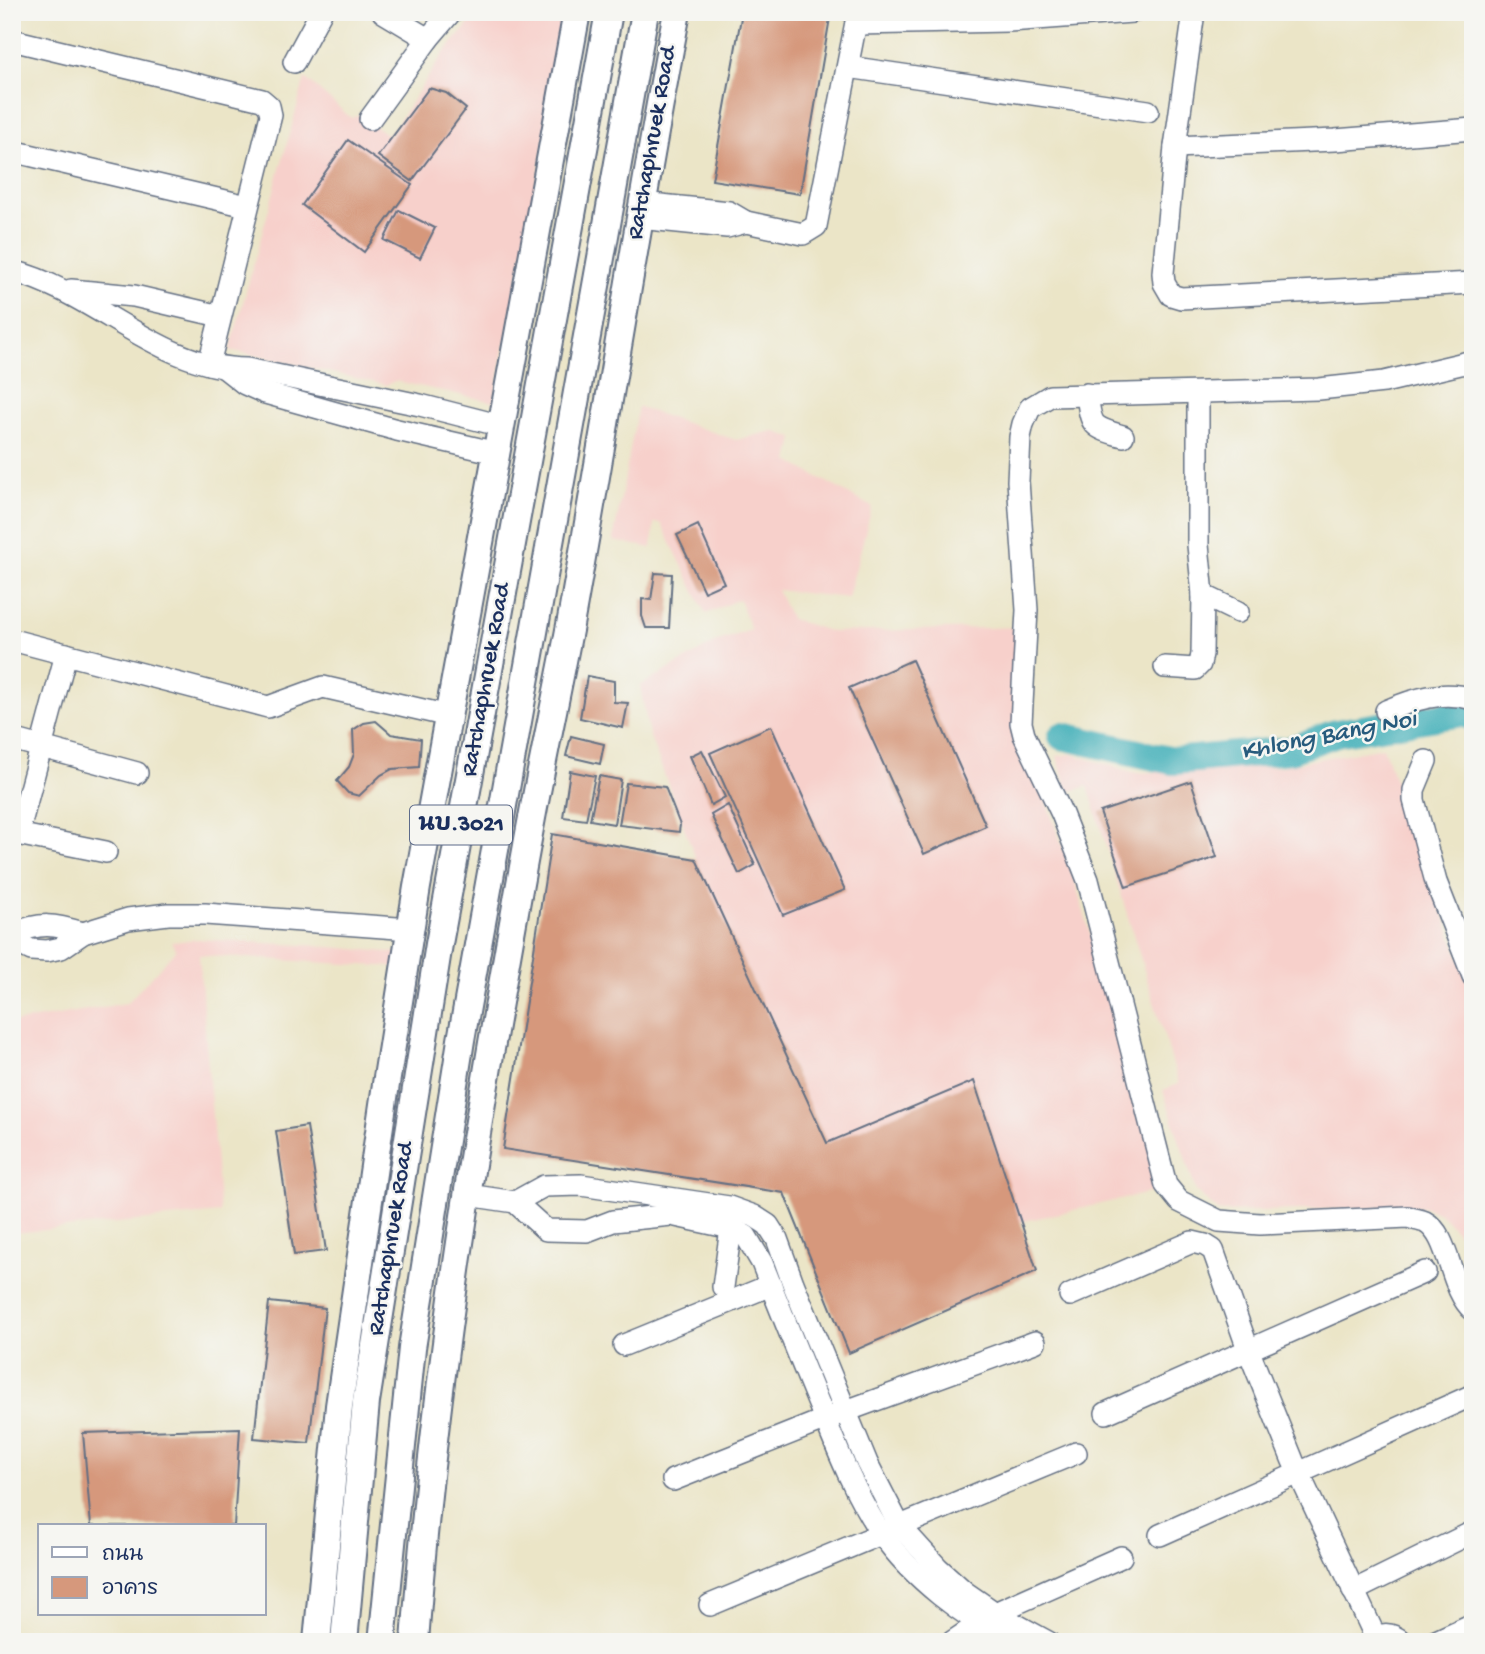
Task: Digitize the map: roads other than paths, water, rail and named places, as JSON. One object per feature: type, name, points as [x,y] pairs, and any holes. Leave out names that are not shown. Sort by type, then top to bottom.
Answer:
[{"type":"main road","name":"Ratchaphruek Road","points":[[317,1642],[339,1406],[386,1084],[411,929],[497,453],[496,424],[577,12]]},
{"type":"main road","name":"Ratchaphruek Road","points":[[344,1642],[366,1402],[439,944],[609,12]]},
{"type":"main road","name":"Ratchaphruek Road","points":[[382,1642],[412,1348],[480,933],[645,12]]},
{"type":"main road","name":"Ratchaphruek Road","points":[[415,1642],[429,1474],[468,1195],[527,845],[570,626],[615,372],[641,205],[677,12]]},
{"type":"main road","points":[[580,376],[600,334],[631,226],[641,205]]},
{"type":"main road","points":[[365,1238],[366,1402]]},
{"type":"main road","points":[[412,1348],[429,1474]]},
{"type":"street","points":[[294,62],[321,12]]},
{"type":"street","points":[[383,12],[428,38]]},
{"type":"street","points":[[370,119],[428,38],[451,12]]},
{"type":"street","points":[[641,205],[729,212],[746,222],[803,234],[816,226],[857,18],[1009,20],[1132,12]]},
{"type":"street","points":[[1194,12],[1175,147],[1163,273],[1164,283],[1171,295],[1181,298],[1473,283]]},
{"type":"street","points":[[12,40],[266,103],[271,110],[220,316],[217,366]]},
{"type":"street","points":[[848,66],[1148,111]]},
{"type":"street","points":[[1175,147],[1473,129]]},
{"type":"street","points":[[12,152],[247,206]]},
{"type":"street","points":[[12,271],[65,290],[168,349],[217,366],[265,393],[497,453]]},
{"type":"street","points":[[65,290],[134,296],[220,316]]},
{"type":"street","points":[[1473,361],[1384,382],[1319,389],[1050,396],[1030,408],[1023,424],[1018,481],[1027,610],[1021,723],[1088,880],[1166,1185],[1179,1201],[1219,1220],[1260,1224],[1408,1217],[1425,1222],[1435,1232],[1442,1246],[1462,1301],[1473,1310]]},
{"type":"street","points":[[217,366],[247,369],[496,424]]},
{"type":"street","points":[[1165,667],[1195,669],[1200,664],[1202,654],[1203,595],[1198,545],[1198,393]]},
{"type":"street","points":[[1087,394],[1090,419],[1095,425],[1123,436]]},
{"type":"street","points":[[378,424],[385,399]]},
{"type":"street","points":[[1203,595],[1238,612]]},
{"type":"street","points":[[12,640],[268,706],[323,687],[449,716]]},
{"type":"street","points":[[66,654],[15,834],[106,852]]},
{"type":"street","points":[[1386,711],[1414,699],[1436,695],[1473,699]]},
{"type":"street","points":[[12,739],[137,773]]},
{"type":"street","points":[[1426,761],[1414,790],[1414,800],[1436,882],[1473,976]]},
{"type":"street","points":[[12,940],[31,950],[47,951],[61,948],[83,933],[128,919],[168,914],[219,915],[411,929]]},
{"type":"street","points":[[12,934],[46,924],[83,933]]},
{"type":"street","points":[[515,1202],[544,1186],[581,1185],[729,1207],[754,1216],[768,1225],[777,1239],[867,1463],[890,1529]]},
{"type":"street","points":[[468,1195],[515,1202],[547,1230],[587,1231],[613,1220],[671,1215],[731,1228],[746,1237],[769,1282],[848,1472],[925,1581],[987,1618],[1048,1642]]},
{"type":"street","points":[[723,1287],[731,1228]]},
{"type":"street","points":[[1070,1295],[1192,1242],[1213,1250],[1248,1349],[1372,1639],[1390,1634],[1402,1642]]},
{"type":"street","points":[[624,1345],[769,1282],[789,1270]]},
{"type":"street","points":[[1106,1413],[1425,1272]]},
{"type":"street","points":[[673,1480],[825,1419],[1035,1342]]},
{"type":"street","points":[[1160,1535],[1473,1395]]},
{"type":"street","points":[[710,1605],[1076,1453]]},
{"type":"street","points":[[1353,1591],[1473,1532]]},
{"type":"street","points":[[952,1642],[987,1618],[1121,1558]]},
{"type":"street","points":[[987,1618],[1012,1642]]},
{"type":"street","points":[[1434,1642],[1473,1624]]},
{"type":"waterway","name":"Khlong Bang Noi","points":[[1062,736],[1173,761],[1290,750],[1336,733],[1462,713],[1473,717]]}]
